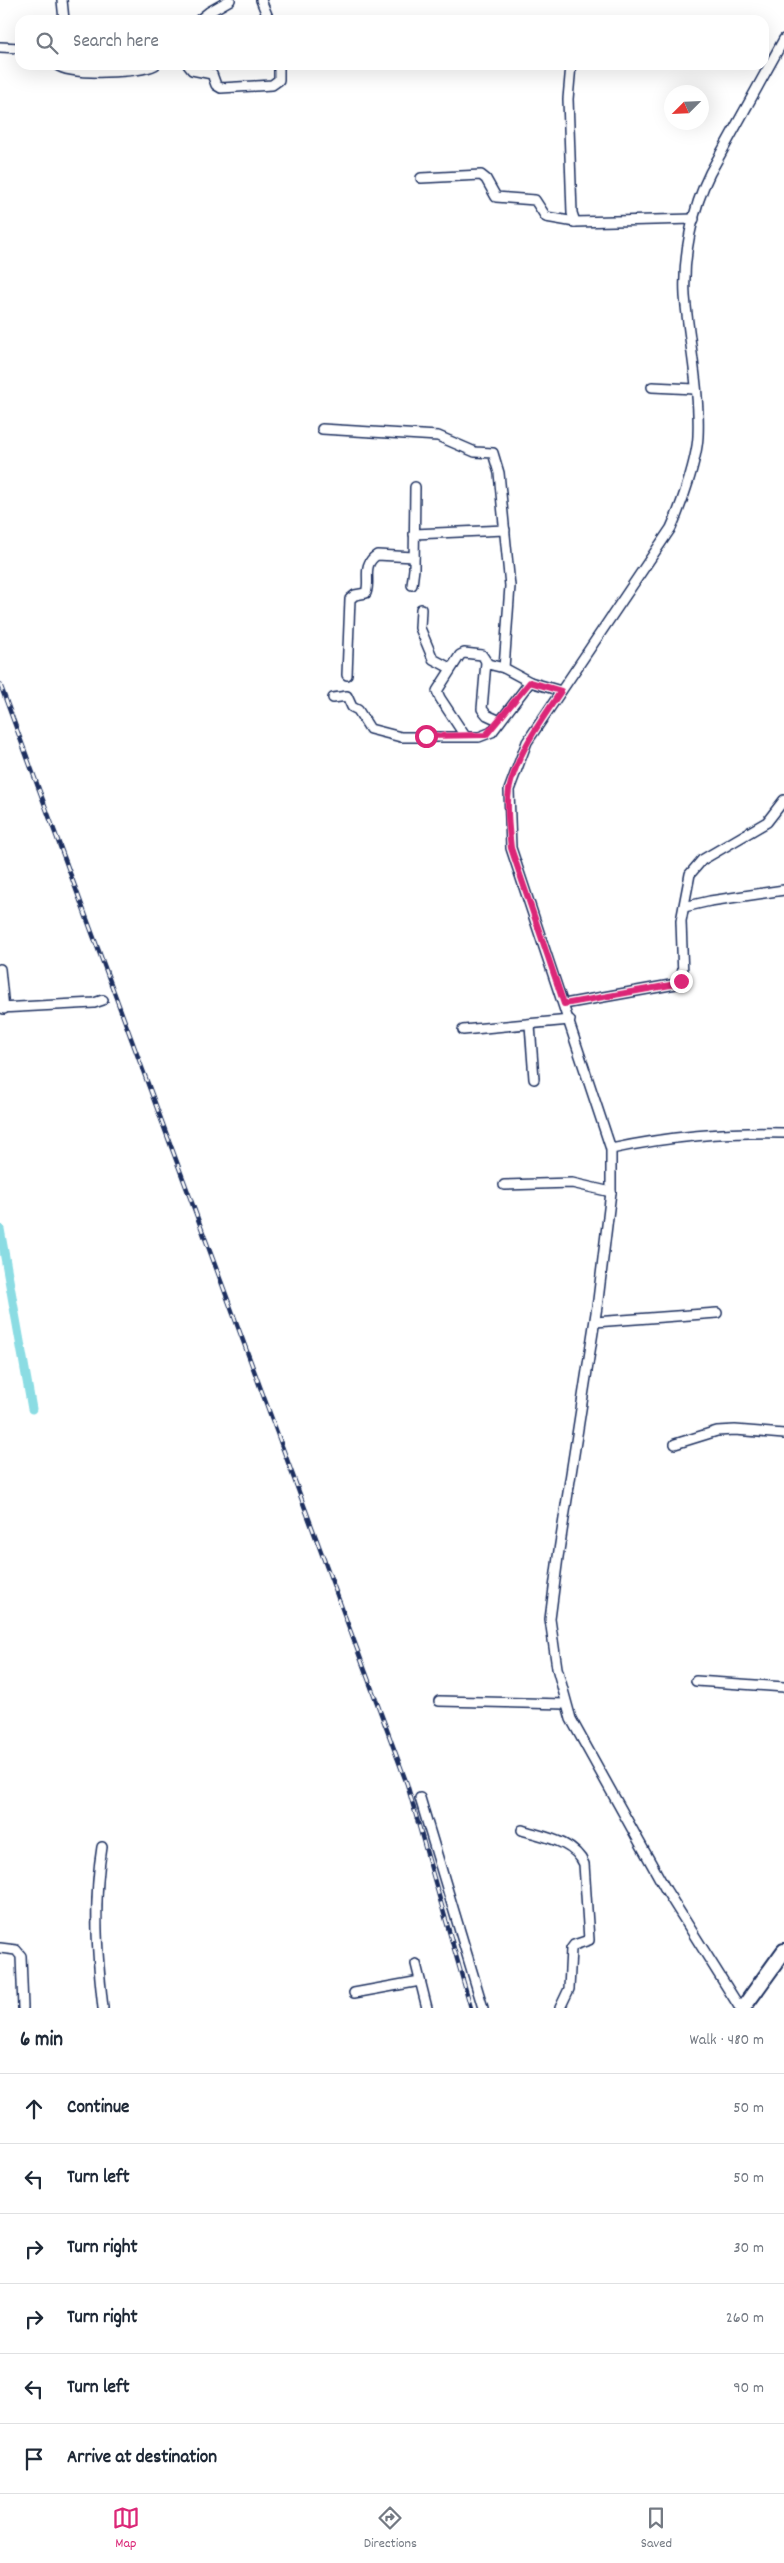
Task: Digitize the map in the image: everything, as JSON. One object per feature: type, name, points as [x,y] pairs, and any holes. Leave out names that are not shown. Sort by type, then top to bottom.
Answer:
[{"type":"main road","points":[[742,2008],[784,1951]]},
{"type":"street","points":[[62,0],[64,15]]},
{"type":"street","points":[[205,15],[230,0]]},
{"type":"street","points":[[262,0],[267,15]]},
{"type":"street","points":[[769,66],[784,39]]},
{"type":"street","points":[[0,47],[15,48]]},
{"type":"street","points":[[106,70],[130,70]]},
{"type":"street","points":[[192,70],[212,74],[216,85],[221,88],[272,85],[279,80],[279,70]]},
{"type":"street","points":[[571,70],[568,104],[572,214],[575,222]]},
{"type":"street","points":[[742,2008],[666,1890],[562,1704],[550,1619],[595,1322],[611,1149],[566,1021],[564,1004],[511,848],[509,790],[527,742],[671,528],[681,506],[698,439],[685,294],[690,219],[702,188],[767,70]]},
{"type":"street","points":[[421,178],[481,175],[486,179],[496,197],[536,200],[546,218],[575,222],[690,219]]},
{"type":"street","points":[[652,387],[695,390]]},
{"type":"street","points":[[322,429],[438,436],[475,452],[493,453],[499,473],[510,598],[504,668]]},
{"type":"street","points":[[412,585],[415,487]]},
{"type":"street","points":[[414,534],[505,530]]},
{"type":"street","points":[[347,675],[350,599],[355,595],[366,593],[366,569],[377,555],[414,557]]},
{"type":"street","points":[[421,609],[420,628],[433,658],[450,668]]},
{"type":"street","points":[[465,736],[438,694],[438,688],[456,658],[464,653],[482,655],[486,662],[482,709],[487,715],[500,721]]},
{"type":"street","points":[[486,662],[504,668],[530,682],[561,691]]},
{"type":"street","points":[[334,698],[347,696],[368,728],[401,737],[486,735],[500,721],[530,682]]},
{"type":"street","points":[[564,1004],[676,984],[681,981],[683,977],[681,922],[690,874],[695,866],[767,822],[784,800]]},
{"type":"street","points":[[684,908],[710,901],[784,890]]},
{"type":"street","points":[[0,969],[2,1008],[103,1000]]},
{"type":"street","points":[[463,1030],[566,1021]]},
{"type":"street","points":[[530,1025],[534,1079]]},
{"type":"street","points":[[611,1149],[683,1135],[729,1132],[784,1133]]},
{"type":"street","points":[[504,1186],[572,1183],[607,1191]]},
{"type":"street","points":[[595,1322],[717,1313]]},
{"type":"street","points":[[675,1444],[717,1431],[735,1430],[784,1434]]},
{"type":"street","points":[[696,1681],[784,1687]]},
{"type":"street","points":[[439,1701],[562,1704]]},
{"type":"street","points":[[420,1798],[483,2008]]},
{"type":"street","points":[[522,1830],[570,1846],[581,1857],[584,1864],[589,1940],[570,1948],[569,1989],[560,2008]]},
{"type":"street","points":[[102,1847],[97,1884],[96,1941],[103,2008]]},
{"type":"street","points":[[0,1948],[16,1950],[21,1956],[23,2008]]},
{"type":"street","points":[[416,1964],[427,2008]]},
{"type":"street","points":[[354,1993],[420,1981]]},
{"type":"waterway","points":[[0,1229],[32,1409]]},
{"type":"railway","points":[[0,684],[407,1784],[471,2008]]},
{"type":"route","points":[[426,736],[479,737],[492,732],[530,682],[561,691],[527,742],[509,790],[509,824],[511,848],[564,1004],[676,984],[681,981]]}]
